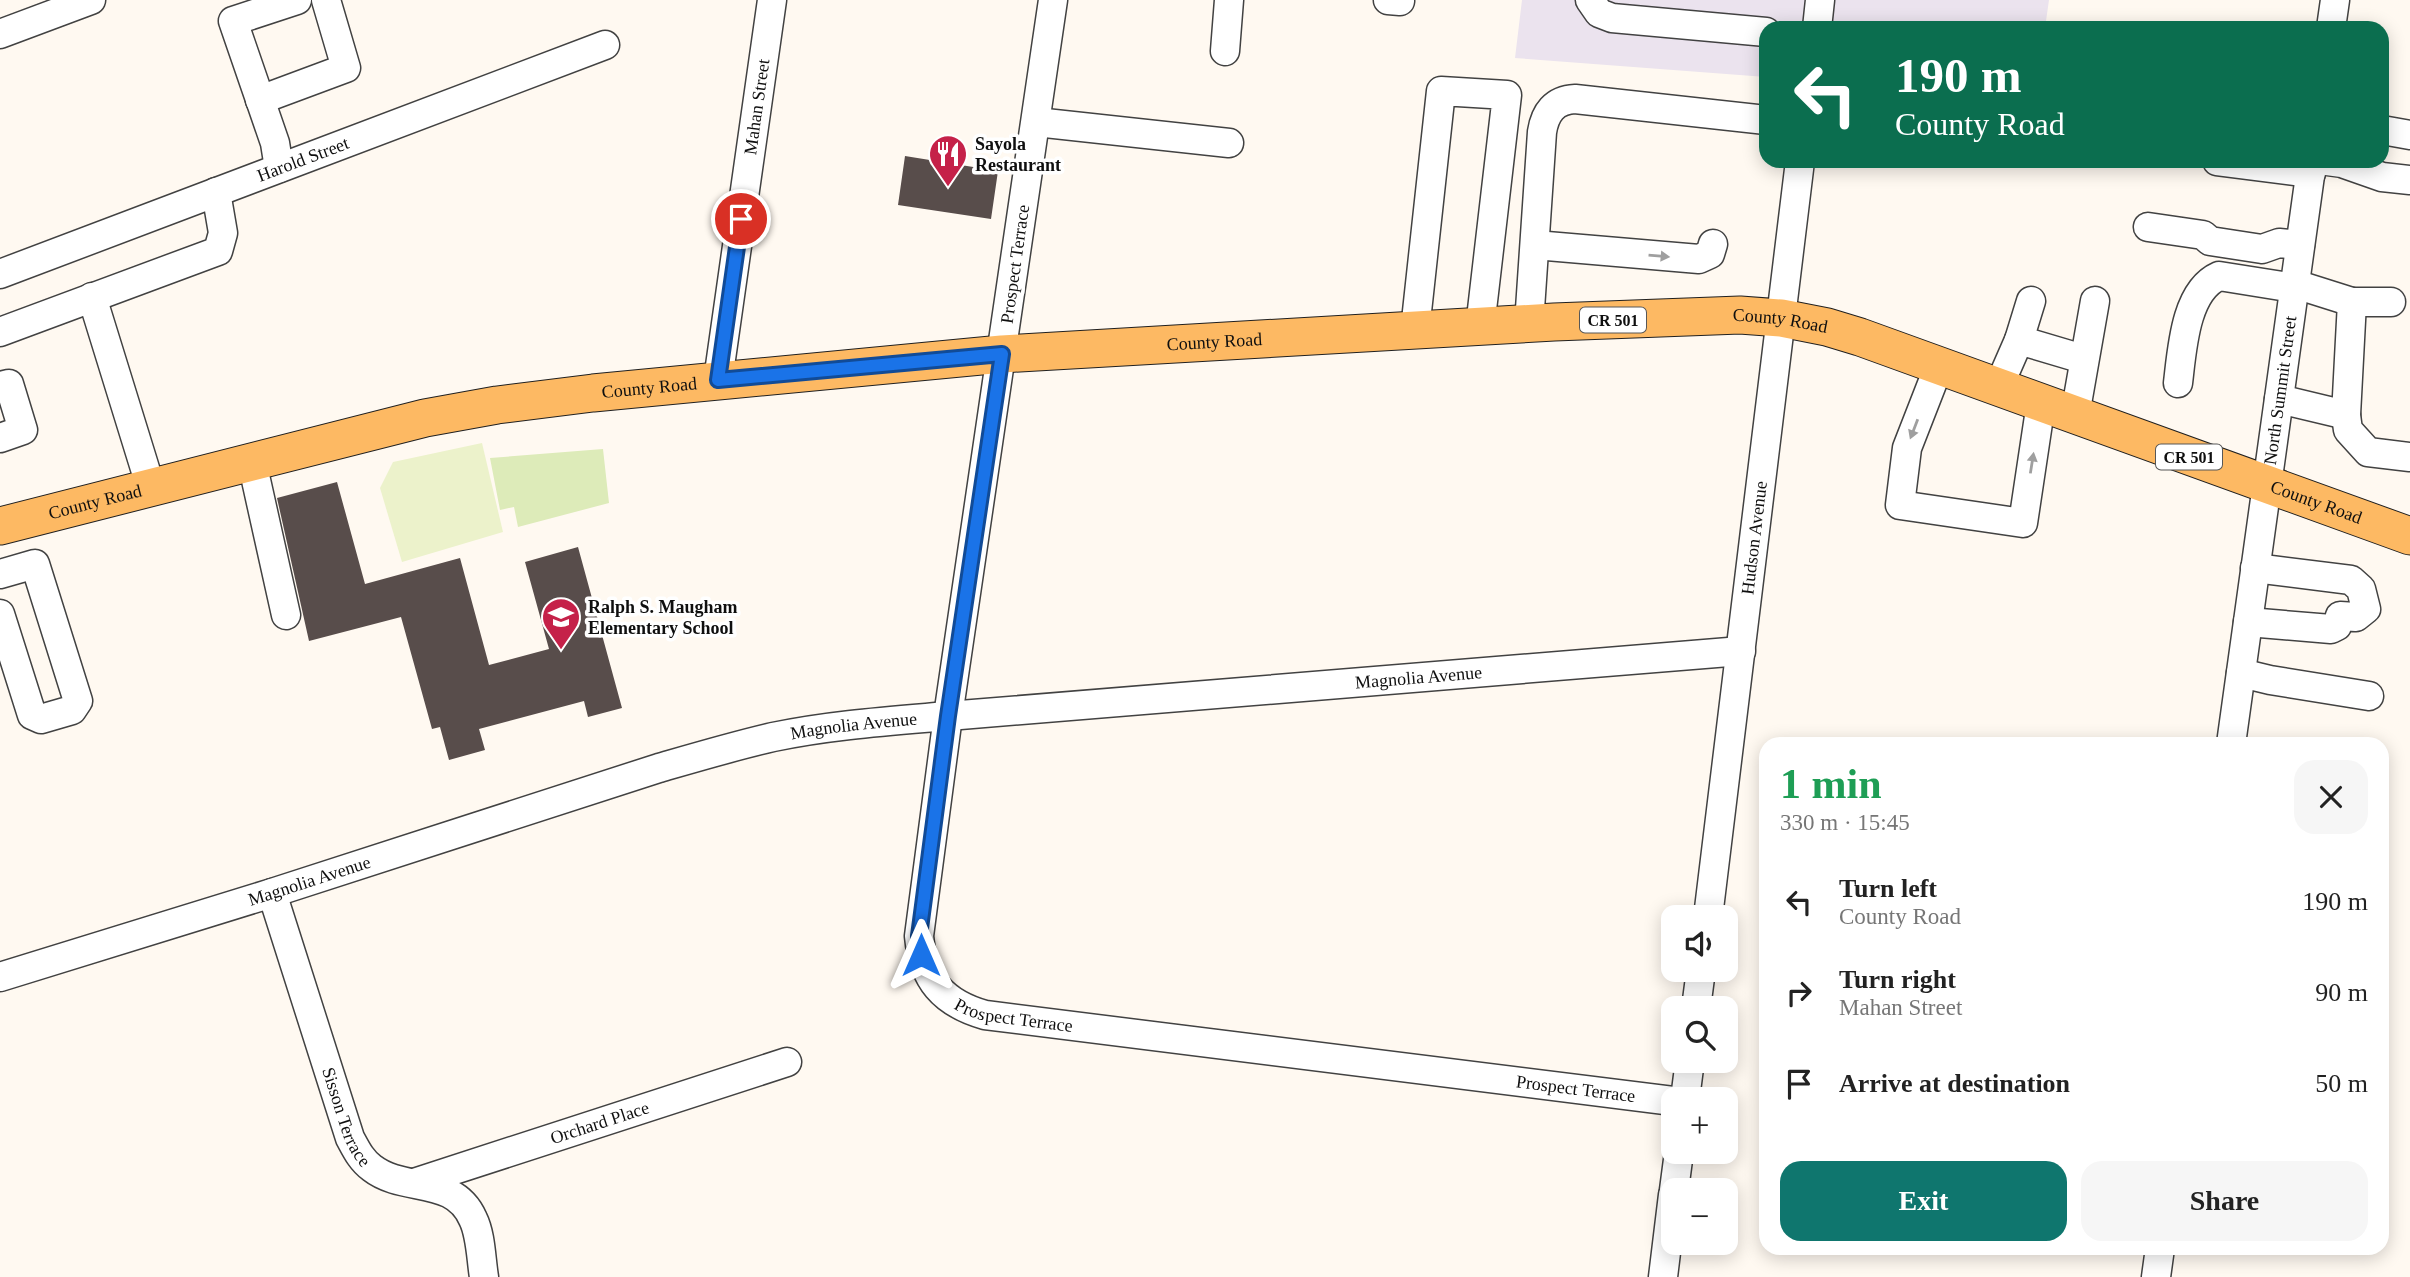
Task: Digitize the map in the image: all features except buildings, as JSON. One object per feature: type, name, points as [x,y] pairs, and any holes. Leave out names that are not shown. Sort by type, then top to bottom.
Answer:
[{"type":"main road","name":"County Road","points":[[2,519],[151,488],[425,418],[497,405],[718,380],[1002,354],[1415,330],[1741,315],[1781,318],[1827,327],[2410,536]]},
{"type":"street","points":[[0,34],[91,0]]},
{"type":"street","points":[[279,168],[275,143],[233,21],[297,0]]},
{"type":"street","points":[[260,100],[346,68],[326,0]]},
{"type":"street","name":"Mahan Street","points":[[718,380],[772,0]]},
{"type":"street","name":"Prospect Terrace","points":[[1053,0],[948,716],[919,936],[927,973],[937,988],[951,1001],[967,1010],[985,1015],[1661,1100]]},
{"type":"street","points":[[1225,51],[1229,0]]},
{"type":"street","points":[[1590,0],[1599,13],[1612,18],[1759,31]]},
{"type":"street","points":[[1818,21],[1820,0]]},
{"type":"street","points":[[2332,21],[2335,0]]},
{"type":"street","name":"Harold Street","points":[[0,274],[606,44]]},
{"type":"street","points":[[1415,330],[1441,91],[1507,95],[1480,327]]},
{"type":"street","points":[[1529,324],[1544,120],[1556,104],[1574,99],[1759,119]]},
{"type":"street","points":[[1036,122],[1229,143]]},
{"type":"street","points":[[2389,131],[2410,135]]},
{"type":"street","name":"Hudson Avenue","points":[[1709,905],[1799,168]]},
{"type":"street","name":"North Summit Street","points":[[2232,737],[2295,286],[2290,244],[2316,168]]},
{"type":"street","points":[[2356,168],[2382,177],[2410,180]]},
{"type":"street","points":[[0,332],[218,251],[223,233],[216,192]]},
{"type":"street","points":[[2148,227],[2203,235],[2210,241],[2262,249],[2290,244]]},
{"type":"street","points":[[1535,245],[1597,240],[1699,259],[1710,254],[1713,244]]},
{"type":"street","points":[[2178,383],[2188,318],[2207,283],[2219,276],[2295,286],[2352,302],[2391,302]]},
{"type":"street","points":[[92,297],[151,488]]},
{"type":"street","points":[[1998,388],[2032,301]]},
{"type":"street","points":[[1939,366],[1907,448],[1900,505],[2023,523],[2058,409],[2083,359],[2095,301]]},
{"type":"street","points":[[2352,302],[2346,415],[2348,430],[2368,452],[2410,457]]},
{"type":"street","points":[[2019,340],[2083,359]]},
{"type":"street","points":[[0,386],[9,384],[23,430],[0,438]]},
{"type":"street","points":[[2279,398],[2346,415]]},
{"type":"street","points":[[252,462],[286,615]]},
{"type":"street","points":[[0,614],[32,715],[41,719],[72,710],[78,701],[35,564],[7,572],[2,519]]},
{"type":"street","points":[[2248,622],[2331,629],[2337,626],[2340,616],[2356,617],[2366,609],[2361,589],[2351,580],[2255,568]]},
{"type":"street","name":"Magnolia Avenue","points":[[0,977],[708,753],[775,737],[844,725],[1741,651]]},
{"type":"street","points":[[2241,673],[2369,696]]},
{"type":"street","name":"Sisson Terrace","points":[[272,893],[350,1138],[358,1154],[371,1168],[389,1178],[440,1188],[456,1195],[467,1206],[475,1221],[484,1277]]},
{"type":"street","name":"Orchard Place","points":[[414,1183],[787,1062]]},
{"type":"street","points":[[1662,1277],[1665,1255]]},
{"type":"street","points":[[2156,1277],[2159,1255]]},
{"type":"shaded area","points":[[1522,0],[2049,0],[2046,21],[1759,21],[1759,76],[1515,58]]},
{"type":"green space","points":[[482,443],[503,532],[402,562],[380,488],[393,462]]},
{"type":"green space","points":[[603,449],[609,503],[518,527],[514,507],[500,510],[490,458]]},
{"type":"place","name":"Sayola Restaurant","points":[[948,188]]},
{"type":"place","name":"Ralph S. Maugham Elementary School","points":[[561,651]]},
{"type":"route","points":[[741,219],[718,380],[1002,354],[948,716],[919,936],[921,955]]}]
